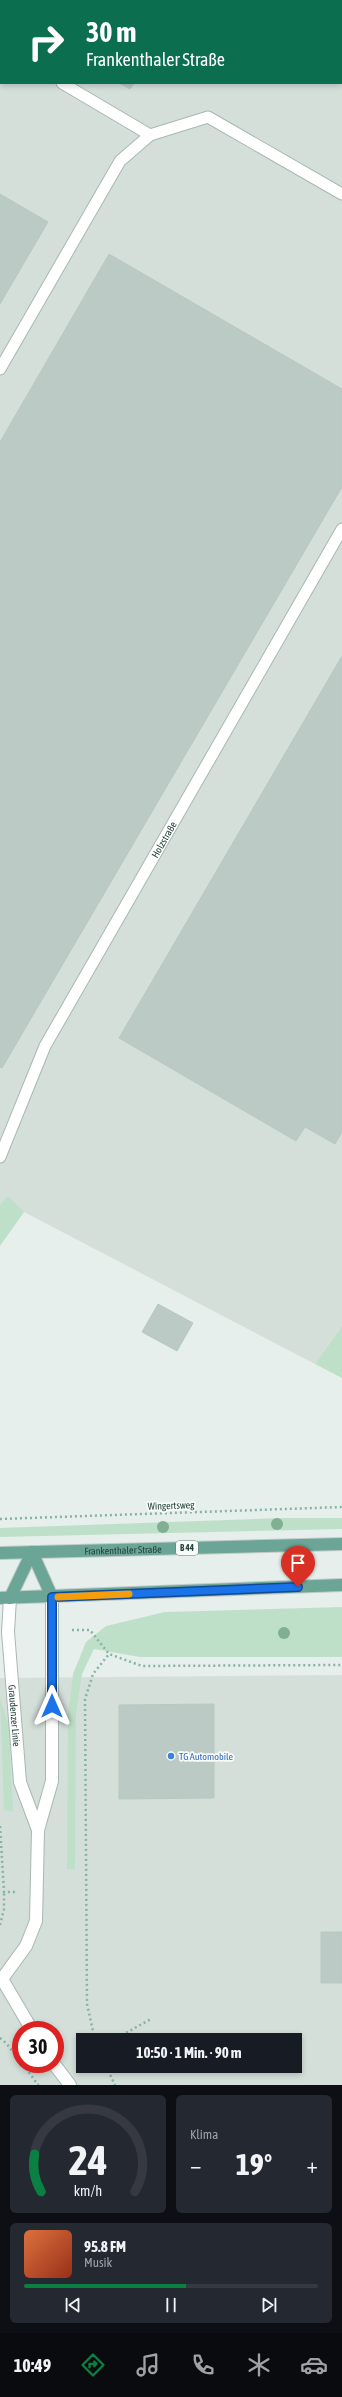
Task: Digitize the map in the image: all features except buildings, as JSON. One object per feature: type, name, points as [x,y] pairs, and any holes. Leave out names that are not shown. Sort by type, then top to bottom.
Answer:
[{"type":"main road","name":"Frankenthaler Straße","points":[[0,1553],[342,1544]]},
{"type":"main road","points":[[32,1552],[52,1597]]},
{"type":"main road","points":[[5,1598],[32,1552]]},
{"type":"main road","points":[[5,1598],[342,1585]]},
{"type":"street","name":"Graudenzer Linie","points":[[1,1979],[26,1946],[36,1921],[38,1830],[52,1781],[52,1597]]},
{"type":"street","name":"Graudenzer Linie","points":[[5,1598],[20,1782],[38,1830]]},
{"type":"street","points":[[0,1670],[12,1680]]},
{"type":"street","points":[[1,1979],[27,2021]]},
{"type":"street","points":[[61,2073],[70,2085]]},
{"type":"lane","points":[[64,84],[150,135]]},
{"type":"lane","points":[[0,369],[120,161],[150,135],[208,117],[342,194]]},
{"type":"lane","name":"Holzstraße","points":[[0,1157],[45,1046],[342,529]]},
{"type":"path","name":"Wingertsweg","points":[[0,1519],[342,1507]]},
{"type":"path","points":[[53,1630],[90,1630],[109,1654],[142,1666],[342,1665]]},
{"type":"path","points":[[94,2033],[87,2004],[84,1889],[85,1699],[93,1674],[109,1654]]},
{"type":"path","points":[[0,1826],[4,1892],[4,1909],[0,1925]]},
{"type":"path","points":[[4,1892],[37,1891]]},
{"type":"path","points":[[125,2033],[151,2018]]},
{"type":"path","points":[[0,2038],[12,2052]]},
{"type":"path","points":[[109,2073],[115,2085]]},
{"type":"shaded area","points":[[0,84],[342,84],[342,1326],[315,1364],[24,1212],[0,1245]]},
{"type":"shaded area","points":[[342,1675],[342,2085],[0,2085],[0,1678]]},
{"type":"green space","points":[[8,1196],[24,1212],[0,1246],[0,1205]]},
{"type":"green space","points":[[342,1326],[342,1378],[315,1364]]},
{"type":"green space","points":[[282,1518],[342,1518],[342,1529],[0,1537],[0,1528]]},
{"type":"green space","points":[[342,1607],[342,1657],[140,1657],[94,1649],[82,1674],[76,1714],[75,1869],[67,1869],[68,1715],[73,1674],[86,1642],[106,1626],[165,1612]]},
{"type":"green space","points":[[0,1698],[9,1726],[13,1812],[4,1810]]},
{"type":"slow traffic","points":[[58,1597],[129,1594]]},
{"type":"place","name":"TG Automobile","points":[[171,1756]]},
{"type":"route","points":[[52,1706],[52,1597],[298,1587]]}]
